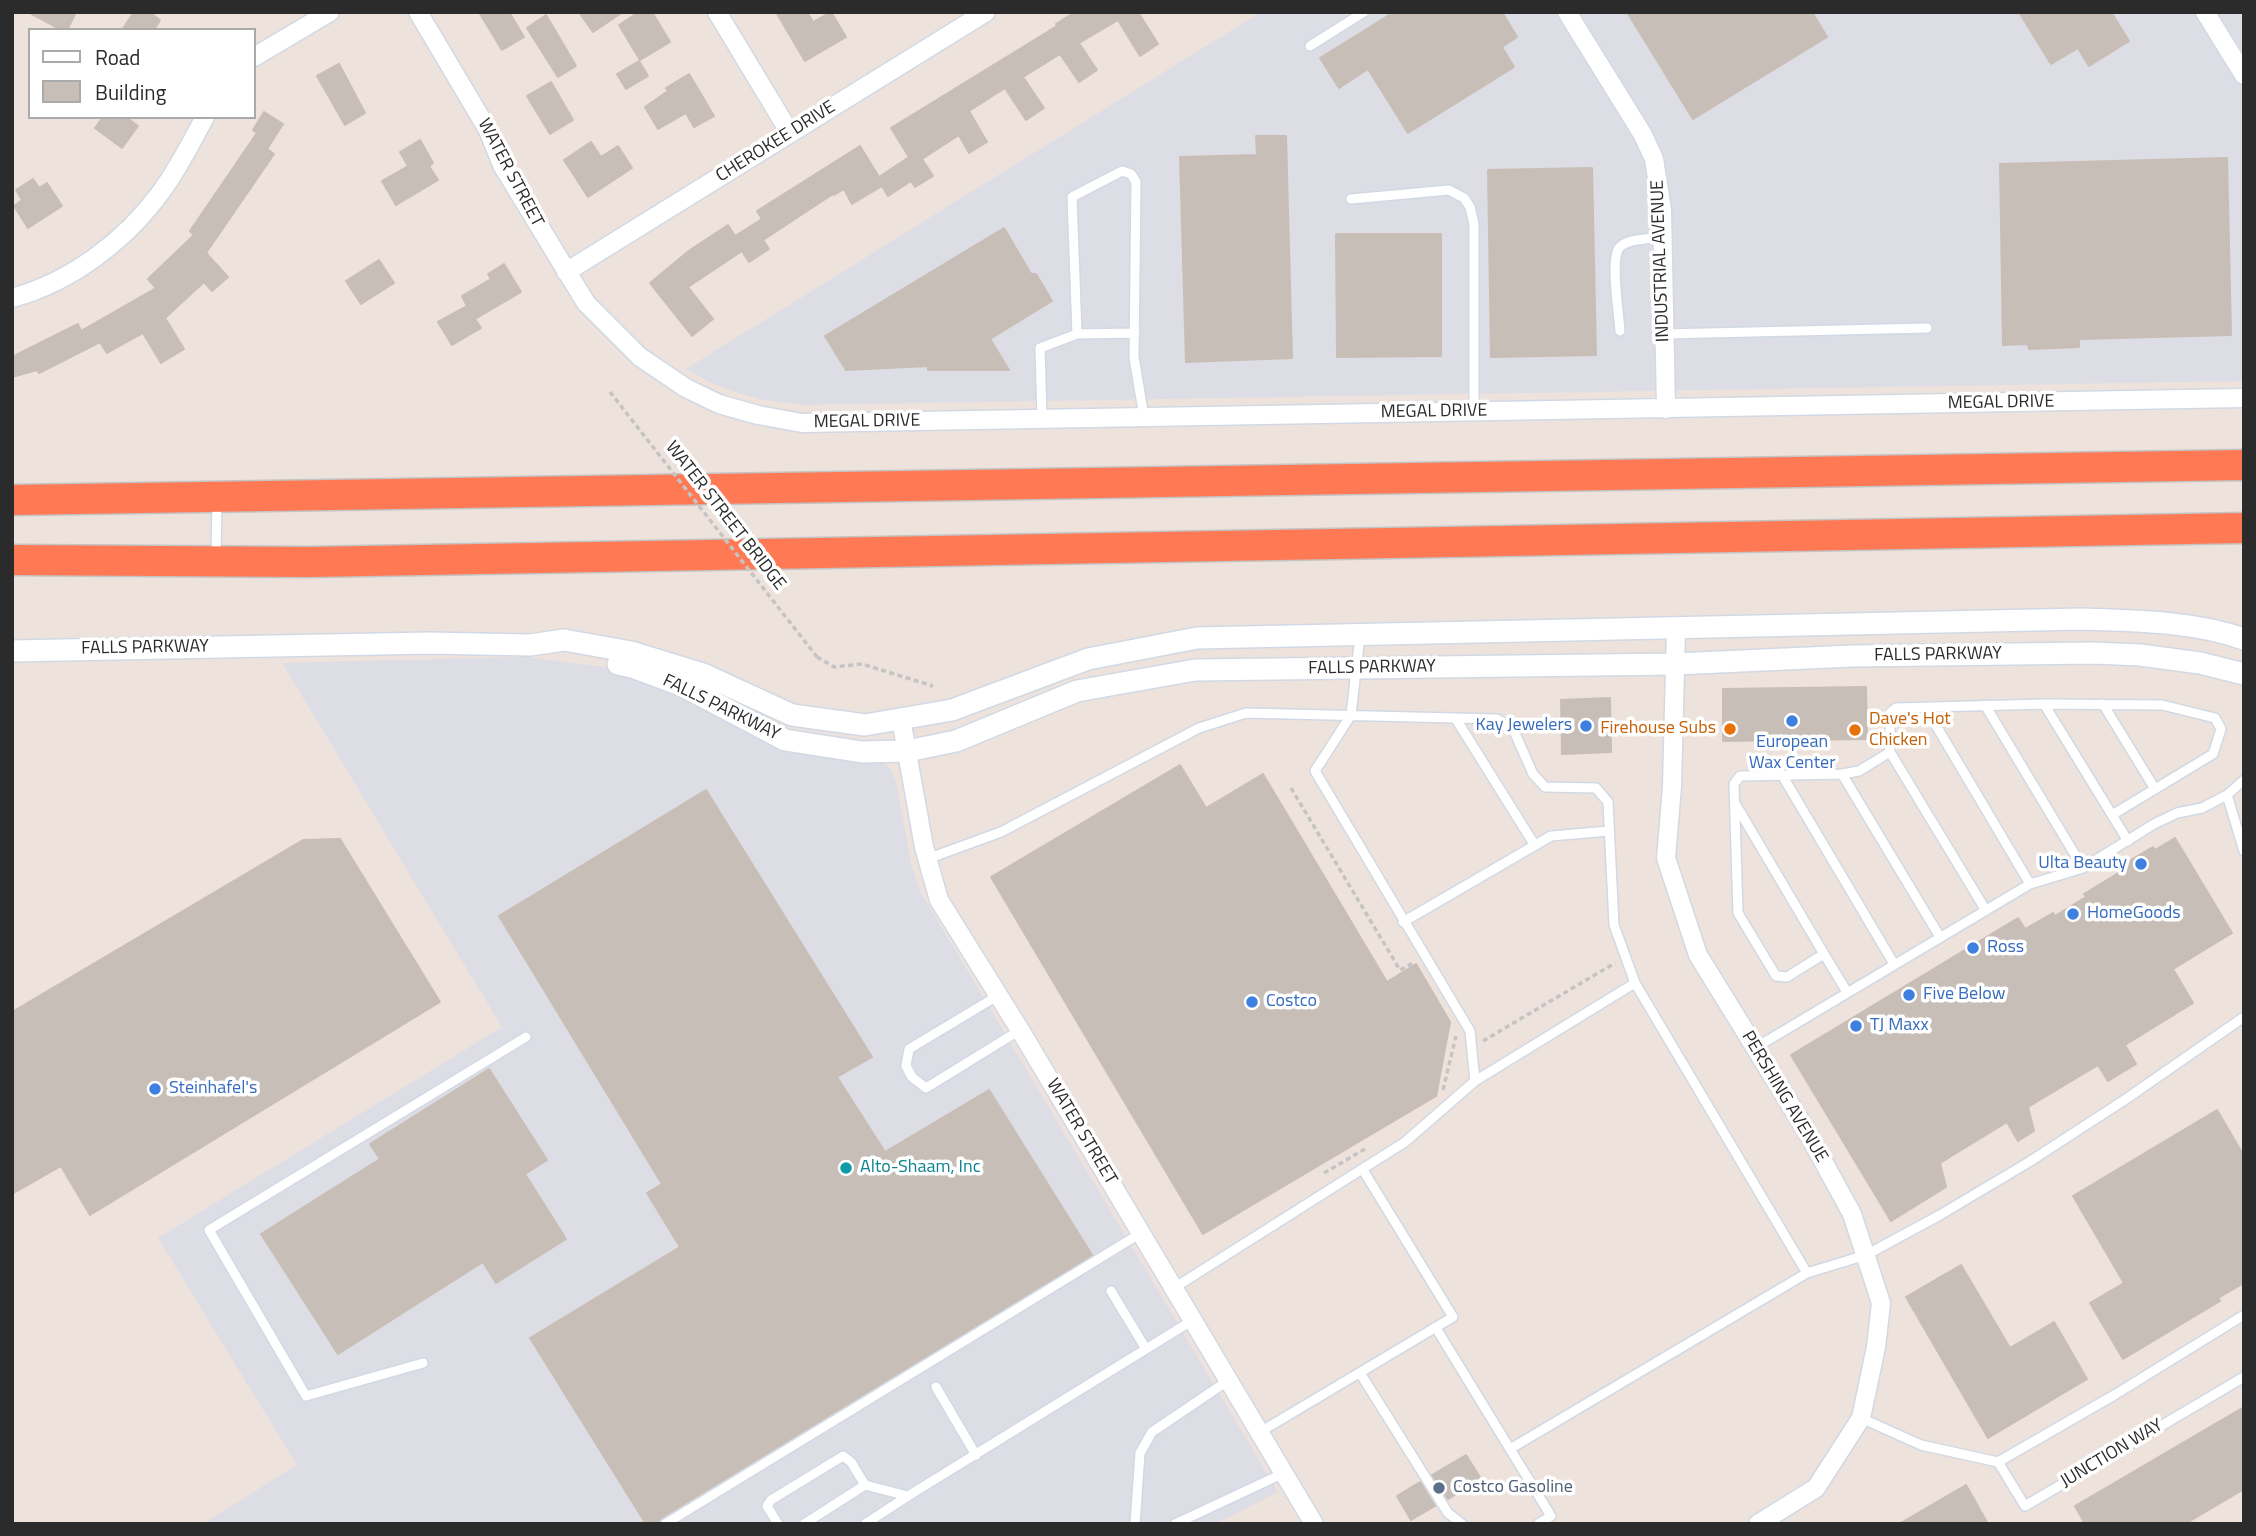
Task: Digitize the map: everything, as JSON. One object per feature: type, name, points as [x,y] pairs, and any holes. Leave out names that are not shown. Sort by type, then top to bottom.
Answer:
[{"type":"highway","points":[[12,500],[2244,464]]},
{"type":"highway","points":[[12,560],[309,562],[2244,528]]},
{"type":"street","points":[[256,56],[330,12]]},
{"type":"street","name":"WATER STREET","points":[[418,12],[488,130],[502,165],[566,272],[586,303],[640,357]]},
{"type":"street","points":[[717,12],[790,133]]},
{"type":"street","name":"CHEROKEE DRIVE","points":[[566,272],[985,12]]},
{"type":"street","name":"INDUSTRIAL AVENUE","points":[[1567,12],[1643,135],[1654,159],[1660,183],[1666,409]]},
{"type":"street","points":[[2205,12],[2244,75]]},
{"type":"street","points":[[12,298],[67,275],[112,245],[161,192],[204,119]]},
{"type":"street","name":"MEGAL DRIVE","points":[[640,357],[686,388],[719,404],[802,423],[2244,398]]},
{"type":"street","name":"FALLS PARKWAY","points":[[12,651],[429,643],[530,645],[564,640],[631,652],[704,674],[792,715],[865,725],[952,710],[1088,659],[1197,638],[2082,619],[2156,622],[2244,639]]},
{"type":"street","name":"PERSHING AVENUE","points":[[1676,629],[1666,858],[1698,955],[1806,1130],[1852,1214],[1881,1303],[1876,1347],[1861,1418],[1816,1488],[1758,1524]]},
{"type":"street","name":"FALLS PARKWAY","points":[[530,645],[555,653],[632,667],[658,676],[683,686],[785,740],[862,752],[907,751],[956,741],[1077,691],[1195,670],[1675,664],[1852,656],[2094,653],[2140,655],[2200,663],[2244,674]]},
{"type":"street","name":"WATER STREET","points":[[901,719],[928,859],[939,900],[999,995],[1314,1524]]},
{"type":"lane","points":[[1310,46],[1364,12]]},
{"type":"lane","points":[[1077,334],[1072,197],[1122,171],[1131,174],[1136,182],[1134,357],[1144,417]]},
{"type":"lane","points":[[1351,199],[1449,190],[1464,198],[1470,207],[1474,224],[1474,412]]},
{"type":"lane","points":[[1620,331],[1615,259],[1620,247],[1627,243],[1662,237]]},
{"type":"lane","points":[[1664,334],[1927,328]]},
{"type":"lane","points":[[1042,419],[1040,348],[1077,334],[1135,333]]},
{"type":"lane","points":[[216,562],[217,498]]},
{"type":"lane","points":[[1360,636],[1351,715],[1315,771],[1470,1031],[1475,1081]]},
{"type":"lane","points":[[2044,704],[2128,841]]},
{"type":"lane","points":[[1985,909],[1890,752],[1890,713],[1896,708],[2044,704],[2162,705],[2215,718],[2221,729],[2213,754],[2112,815]]},
{"type":"lane","points":[[2103,704],[2155,789]]},
{"type":"lane","points":[[1985,705],[2083,868]]},
{"type":"lane","points":[[1925,707],[2030,884]]},
{"type":"lane","points":[[928,859],[1001,832],[1199,728],[1246,713],[1497,719],[1514,731],[1533,774],[1545,787],[1596,788],[1608,802],[1614,925],[1635,983],[1807,1273]]},
{"type":"lane","points":[[1456,719],[1534,844]]},
{"type":"lane","points":[[1824,954],[1787,977],[1776,976],[1738,912],[1734,784],[1740,776],[1842,774],[1859,771],[1890,752]]},
{"type":"lane","points":[[1842,774],[1940,937]]},
{"type":"lane","points":[[1782,775],[1894,964]]},
{"type":"lane","points":[[1755,1048],[2030,884],[2083,868],[2154,824],[2177,813],[2203,808],[2227,795],[2244,780]]},
{"type":"lane","points":[[2227,795],[2244,851]]},
{"type":"lane","points":[[1735,804],[1847,992]]},
{"type":"lane","points":[[1403,922],[1551,836],[1609,831]]},
{"type":"lane","points":[[1174,1288],[1405,1142],[1475,1081],[1635,983]]},
{"type":"lane","points":[[999,995],[909,1049],[906,1066],[912,1077],[926,1088],[1020,1030]]},
{"type":"lane","points":[[1510,1449],[1807,1273],[1866,1255],[1940,1215],[2029,1162],[2126,1099],[2244,1017]]},
{"type":"lane","points":[[423,1363],[306,1396],[209,1230],[526,1037]]},
{"type":"lane","points":[[1260,1432],[1453,1317],[1363,1170]]},
{"type":"lane","points":[[665,1524],[1142,1233]]},
{"type":"lane","points":[[1111,1292],[1146,1349]]},
{"type":"lane","points":[[1861,1418],[1921,1445],[1998,1462],[2116,1394],[2244,1315]]},
{"type":"lane","points":[[865,1524],[1193,1320]]},
{"type":"lane","points":[[1436,1328],[1551,1516],[1538,1524]]},
{"type":"lane","points":[[1360,1373],[1448,1513],[1462,1524]]},
{"type":"lane","name":"JUNCTION WAY","points":[[1998,1462],[2025,1506],[2244,1377]]},
{"type":"lane","points":[[1135,1524],[1140,1452],[1152,1433],[1229,1380]]},
{"type":"lane","points":[[936,1387],[976,1455]]},
{"type":"lane","points":[[778,1524],[767,1506],[771,1500],[843,1457],[851,1462],[865,1485],[908,1496]]},
{"type":"lane","points":[[1175,1524],[1284,1473]]},
{"type":"lane","points":[[804,1524],[865,1485]]},
{"type":"path","name":"WATER STREET BRIDGE","points":[[610,392],[817,657],[834,667],[862,664],[933,686]]},
{"type":"path","points":[[1291,789],[1400,970],[1417,961]]},
{"type":"path","points":[[1472,1049],[1626,956]]},
{"type":"path","points":[[1443,1092],[1457,1030]]},
{"type":"path","points":[[1324,1173],[1371,1145]]},
{"type":"shaded area","points":[[1261,12],[2244,12],[2244,381],[805,405],[763,400],[741,394],[709,382],[686,369]]},
{"type":"shaded area","points":[[526,657],[598,666],[621,673],[672,693],[770,743],[877,760],[892,771],[911,863],[920,891],[1278,1492],[1215,1524],[203,1524],[297,1465],[158,1238],[502,1027],[282,663]]},
{"type":"building","points":[[28,12],[76,12],[68,28],[58,28]]},
{"type":"building","points":[[134,12],[149,12],[160,20],[155,28],[123,28]]},
{"type":"building","points":[[479,12],[509,12],[524,37],[502,50]]},
{"type":"building","points":[[579,12],[623,12],[593,32]]},
{"type":"building","points":[[639,12],[652,12],[670,42],[640,60],[619,25]]},
{"type":"building","points":[[776,12],[807,12],[813,22],[831,12],[846,37],[805,61]]},
{"type":"building","points":[[1075,12],[1138,12],[1158,44],[1140,56],[1118,20],[1079,43],[1097,70],[1079,82],[1060,54],[1023,77],[1044,108],[1026,120],[1005,88],[969,111],[987,142],[969,153],[959,135],[922,159],[933,176],[915,187],[911,181],[888,196],[882,186],[852,204],[844,189],[763,240],[769,249],[749,262],[742,251],[688,287],[713,319],[692,336],[650,283],[690,250],[728,225],[735,236],[762,219],[757,211],[860,146],[879,177],[909,157],[891,128],[1057,26],[1056,24]]},
{"type":"building","points":[[1394,12],[1502,12],[1517,37],[1502,47],[1514,67],[1408,133],[1368,69],[1339,88],[1320,58]]},
{"type":"building","points":[[1627,12],[1812,12],[1827,37],[1693,119]]},
{"type":"building","points":[[2019,12],[2111,12],[2129,41],[2089,66],[2078,48],[2051,64]]},
{"type":"building","points":[[546,15],[576,66],[558,77],[527,28]]},
{"type":"building","points":[[639,61],[648,76],[626,89],[617,74]]},
{"type":"building","points":[[339,64],[365,113],[345,125],[317,76]]},
{"type":"building","points":[[689,74],[714,116],[694,127],[686,113],[658,129],[645,107],[668,91],[666,88]]},
{"type":"building","points":[[551,82],[573,120],[550,134],[527,96]]},
{"type":"building","points":[[264,112],[283,124],[267,149],[274,154],[206,253],[228,277],[212,291],[204,282],[165,318],[184,349],[161,363],[143,333],[107,353],[100,342],[39,373],[37,370],[12,377],[12,357],[78,324],[81,331],[156,288],[148,279],[194,235],[190,231],[257,133],[253,130]]},
{"type":"building","points":[[102,119],[129,119],[138,126],[122,148],[95,128]]},
{"type":"building","points":[[1256,136],[1286,136],[1292,358],[1186,362],[1180,157],[1257,155]]},
{"type":"building","points":[[420,140],[433,163],[429,166],[438,180],[396,205],[382,181],[408,166],[400,152]]},
{"type":"building","points":[[591,142],[601,157],[618,146],[632,168],[588,197],[564,160]]},
{"type":"building","points":[[2227,158],[2231,335],[2079,339],[2079,347],[2029,349],[2028,344],[2003,345],[2000,164]]},
{"type":"building","points":[[1592,168],[1596,355],[1491,357],[1488,170]]},
{"type":"building","points":[[33,179],[39,188],[47,183],[62,206],[28,228],[14,206],[22,200],[16,190]]},
{"type":"building","points":[[1004,228],[1031,274],[1036,274],[1052,301],[990,339],[1009,370],[928,370],[928,366],[846,370],[825,336]]},
{"type":"building","points":[[1336,234],[1441,234],[1441,356],[1337,357]]},
{"type":"building","points":[[379,260],[394,283],[361,304],[346,281]]},
{"type":"building","points":[[504,264],[521,292],[475,319],[481,328],[452,345],[438,322],[467,306],[462,296],[491,279],[488,274]]},
{"type":"building","points":[[1866,687],[1867,739],[1723,741],[1723,689]]},
{"type":"building","name":"Kay Jewelers","points":[[1610,698],[1611,752],[1562,754],[1561,700]]},
{"type":"building","name":"Costco","points":[[1180,765],[1206,808],[1263,774],[1387,982],[1416,964],[1450,1022],[1436,1096],[1203,1234],[991,877]]},
{"type":"building","name":"Alto-Shaam, Inc","points":[[706,790],[872,1057],[837,1077],[885,1152],[989,1090],[1092,1255],[661,1518],[657,1524],[646,1524],[530,1338],[680,1247],[647,1193],[662,1184],[499,916]]},
{"type":"building","points":[[2175,838],[2232,933],[2173,969],[2193,1003],[2125,1045],[2136,1064],[2108,1081],[2098,1065],[2028,1107],[2034,1131],[2018,1141],[2007,1122],[1940,1163],[1946,1187],[1891,1221],[1791,1055],[2018,918],[2025,929],[2053,913],[2055,916],[2125,869],[2122,865]]},
{"type":"building","name":"Steinhafel's","points":[[340,839],[440,1002],[90,1215],[61,1166],[12,1194],[12,1012],[303,840]]},
{"type":"building","points":[[489,1069],[547,1160],[525,1174],[566,1239],[496,1283],[483,1262],[338,1354],[261,1234],[380,1159],[370,1144]]},
{"type":"building","points":[[2217,1110],[2244,1156],[2244,1283],[2218,1298],[2220,1301],[2123,1359],[2090,1303],[2124,1283],[2073,1196]]},
{"type":"building","points":[[1961,1265],[2010,1348],[2054,1322],[2087,1379],[1988,1438],[1906,1297]]},
{"type":"building","points":[[2244,1407],[2244,1489],[2185,1524],[2085,1524],[2075,1506]]},
{"type":"building","points":[[1466,1455],[1481,1479],[1448,1499],[1432,1475]]},
{"type":"building","points":[[1420,1482],[1435,1506],[1411,1520],[1397,1496]]},
{"type":"building","points":[[1966,1485],[1988,1524],[1899,1524]]},
{"type":"place","name":"European Wax Center","points":[[1792,721]]},
{"type":"place","name":"Kay Jewelers","points":[[1586,726]]},
{"type":"place","name":"Firehouse Subs","points":[[1730,729]]},
{"type":"place","name":"Dave's Hot Chicken","points":[[1855,730]]},
{"type":"place","name":"Ulta Beauty","points":[[2141,864]]},
{"type":"place","name":"HomeGoods","points":[[2073,914]]},
{"type":"place","name":"Ross","points":[[1973,948]]},
{"type":"place","name":"Five Below","points":[[1909,995]]},
{"type":"place","name":"Costco","points":[[1252,1002]]},
{"type":"place","name":"TJ Maxx","points":[[1856,1026]]},
{"type":"place","name":"Steinhafel's","points":[[155,1089]]},
{"type":"place","name":"Alto-Shaam, Inc","points":[[846,1168]]},
{"type":"place","name":"Costco Gasoline","points":[[1439,1488]]}]
